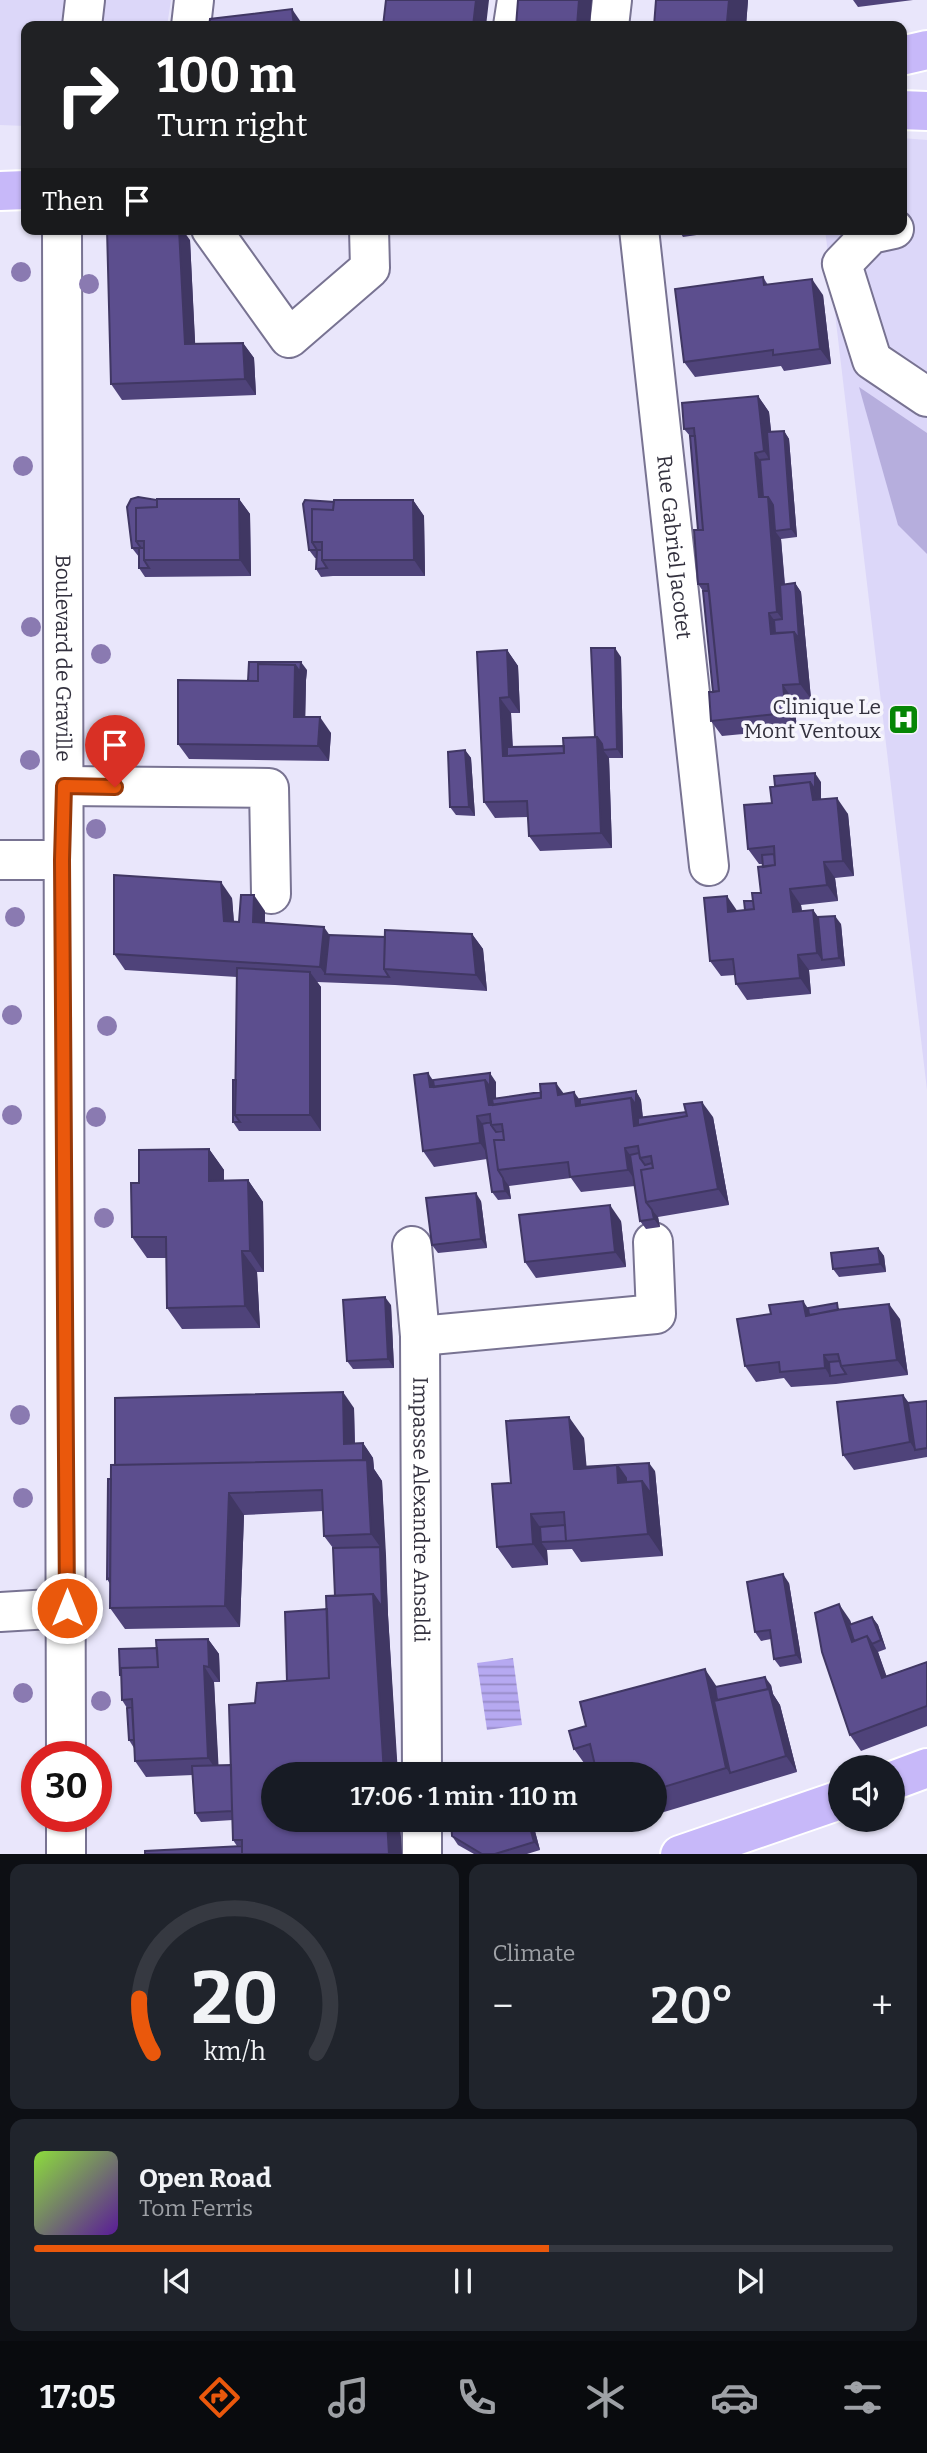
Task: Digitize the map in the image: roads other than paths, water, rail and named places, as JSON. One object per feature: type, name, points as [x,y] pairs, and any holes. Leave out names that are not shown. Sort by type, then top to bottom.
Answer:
[{"type":"main road","points":[[907,55],[927,50]]},
{"type":"main road","points":[[907,110],[927,111]]},
{"type":"main road","points":[[0,191],[21,190]]},
{"type":"main road","points":[[905,1777],[927,1768]]},
{"type":"main road","points":[[680,1854],[828,1804]]},
{"type":"street","points":[[83,21],[85,0]]},
{"type":"street","points":[[192,21],[194,0]]},
{"type":"street","points":[[514,21],[517,0]]},
{"type":"street","points":[[610,21],[612,0]]},
{"type":"street","points":[[907,227],[927,222]]},
{"type":"street","name":"Boulevard de Graville","points":[[62,235],[66,1741]]},
{"type":"street","points":[[215,235],[289,338],[370,268],[369,235]]},
{"type":"street","name":"Rue Gabriel Jacotet","points":[[640,235],[709,866]]},
{"type":"street","points":[[870,235],[842,264],[872,360],[927,397]]},
{"type":"street","points":[[64,786],[269,788],[271,894]]},
{"type":"street","points":[[0,860],[62,860]]},
{"type":"street","points":[[420,1336],[656,1314],[653,1242]]},
{"type":"street","name":"Impasse Alexandre Ansaldi","points":[[412,1246],[420,1336],[422,1762]]},
{"type":"street","points":[[0,1612],[67,1608]]},
{"type":"street","points":[[66,1832],[66,1854]]},
{"type":"street","points":[[422,1832],[422,1854]]},
{"type":"place","name":"Clinique Le Mont Ventoux","points":[[904,719]]}]
